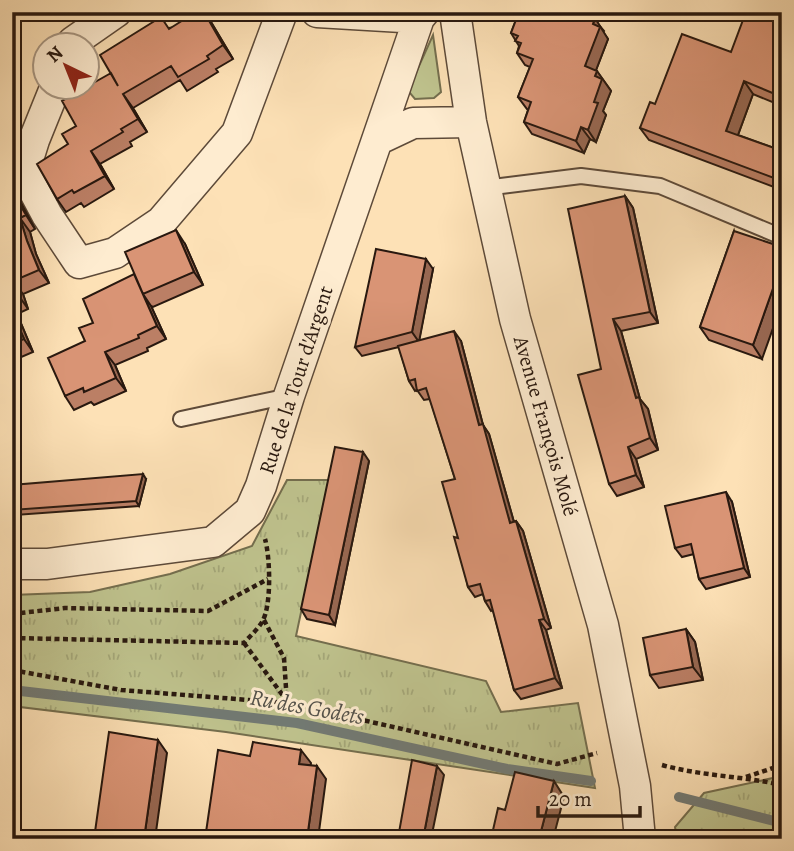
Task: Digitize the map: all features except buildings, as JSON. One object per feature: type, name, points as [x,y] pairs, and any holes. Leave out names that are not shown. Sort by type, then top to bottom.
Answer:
[{"type":"street","points":[[87,32],[116,12]]},
{"type":"street","points":[[49,102],[24,172],[47,215],[79,263],[115,253],[161,222],[237,133],[282,12]]},
{"type":"street","points":[[317,12],[422,15]]},
{"type":"street","name":"Avenue François Molé","points":[[455,12],[471,122],[514,318],[603,625],[635,786],[640,839]]},
{"type":"street","name":"Rue de la Tour d'Argent","points":[[12,564],[47,564],[213,542],[250,511],[261,486],[289,396],[422,15]]},
{"type":"street","points":[[377,141],[413,123],[471,122]]},
{"type":"lane","points":[[485,188],[582,176],[660,186],[782,237]]},
{"type":"lane","points":[[181,419],[289,396]]},
{"type":"path","points":[[244,643],[264,620],[267,604],[269,552],[261,528],[250,511]]},
{"type":"path","points":[[12,614],[65,608],[208,611],[268,579]]},
{"type":"path","points":[[264,620],[284,658],[287,703]]},
{"type":"path","points":[[12,638],[244,643]]},
{"type":"path","points":[[244,643],[287,703]]},
{"type":"path","points":[[12,670],[121,690],[287,703],[557,764],[597,753],[628,751],[663,765],[699,774],[745,777],[782,785]]},
{"type":"path","points":[[745,777],[782,765]]},
{"type":"green space","points":[[433,35],[441,92],[434,98],[415,99],[409,88]]},
{"type":"green space","points":[[287,480],[329,480],[296,636],[486,681],[501,712],[578,703],[595,788],[226,732],[12,706],[12,595],[90,592],[170,574],[252,546]]},
{"type":"green space","points":[[782,776],[782,839],[677,839],[675,827],[704,793]]},
{"type":"waterway","name":"Ru des Godets","points":[[12,690],[297,723],[507,769],[591,781]]},
{"type":"waterway","name":"Ru des Godets","points":[[679,797],[782,823]]}]
